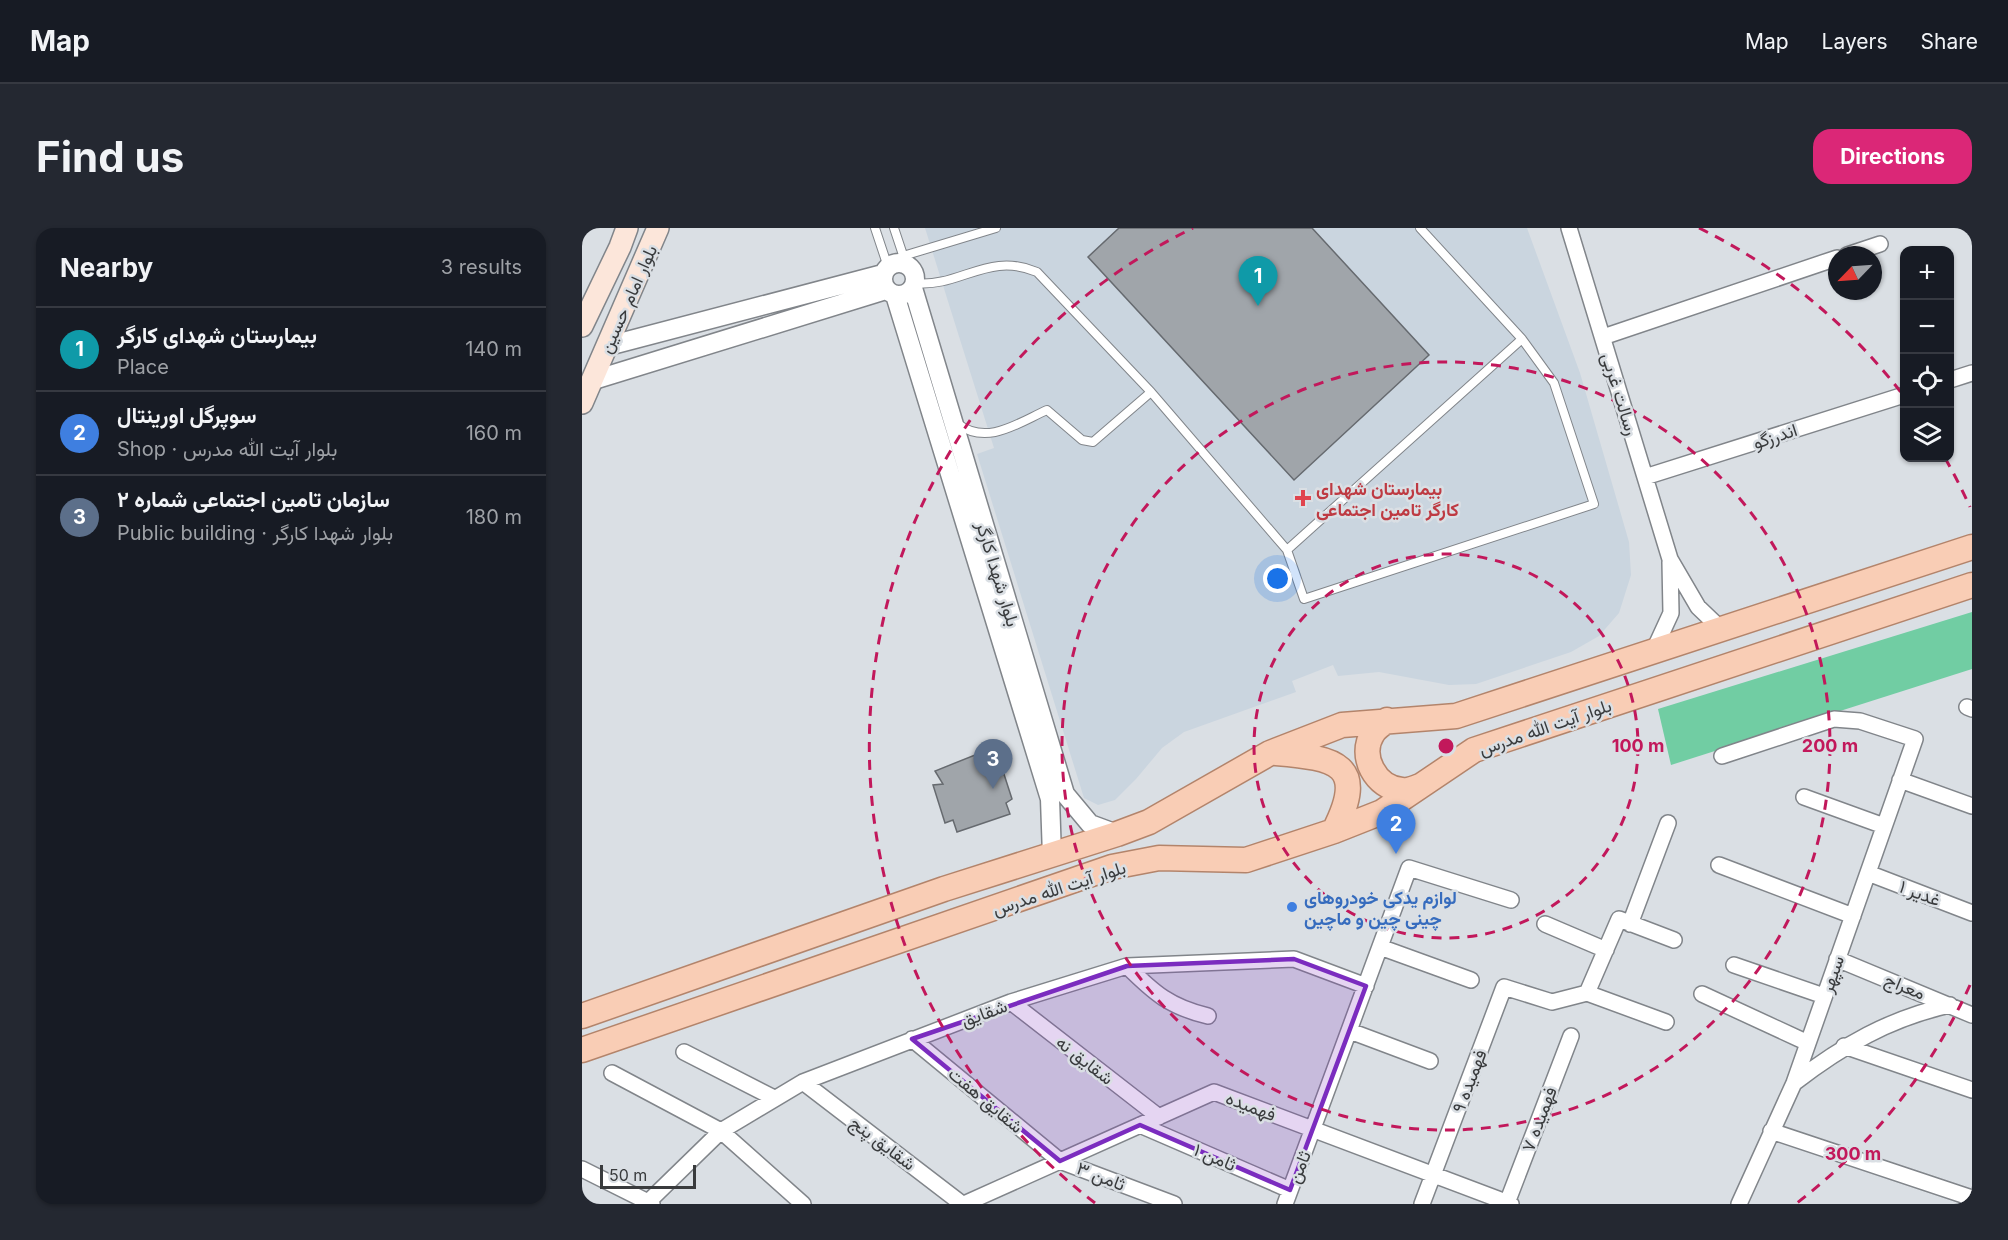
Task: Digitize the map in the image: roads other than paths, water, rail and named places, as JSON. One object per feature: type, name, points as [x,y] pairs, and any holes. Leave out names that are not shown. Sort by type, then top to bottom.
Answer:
[{"type":"main road","name":"بلوار امام حسین","points":[[582,326],[590,296],[627,228]]},
{"type":"main road","name":"بلوار امام حسین","points":[[582,403],[594,380],[658,228]]},
{"type":"main road","name":"بلوار آیت الله مدرس","points":[[582,1016],[944,889],[1118,834],[1149,822],[1270,753],[1342,725],[1456,716],[1972,547]]},
{"type":"main road","name":"بلوار آیت الله مدرس","points":[[582,1050],[1112,867],[1159,858],[1246,860],[1334,831],[1382,812],[1474,750],[1972,585]]},
{"type":"main road","points":[[1387,720],[1373,733],[1367,752],[1371,770],[1384,785],[1403,790],[1422,786]]},
{"type":"main road","points":[[1270,753],[1312,756],[1333,762],[1346,776],[1348,793],[1346,809],[1334,831]]},
{"type":"street","name":"رسالت غربی","points":[[1569,228],[1670,559],[1698,607],[1721,629]]},
{"type":"street","points":[[1874,246],[1880,244]]},
{"type":"street","points":[[1603,337],[1828,261]]},
{"type":"street","name":"بلوار شهدا کارگر","points":[[1052,856],[1050,799],[893,274],[914,272],[918,285],[919,310],[1065,794],[1090,824],[1118,834]]},
{"type":"street","points":[[608,346],[893,274]]},
{"type":"street","points":[[893,274],[908,293],[918,285]]},
{"type":"street","points":[[594,380],[893,274]]},
{"type":"street","points":[[1954,379],[1972,373]]},
{"type":"street","name":"اندرزگو","points":[[1645,477],[1900,396]]},
{"type":"street","name":"رسالت غربی","points":[[1654,650],[1671,613],[1670,559]]},
{"type":"street","name":"سپهر","points":[[1722,756],[1834,719],[1860,721],[1915,739],[1794,1083],[1739,1204]]},
{"type":"street","points":[[1900,780],[1972,806]]},
{"type":"street","points":[[1804,797],[1884,826]]},
{"type":"street","points":[[1630,924],[1668,823]]},
{"type":"street","points":[[1719,865],[1852,916]]},
{"type":"street","name":"ثامن","points":[[1287,1197],[1314,1130],[1409,868],[1511,900]]},
{"type":"street","name":"غدیر ۱","points":[[1868,873],[1972,913]]},
{"type":"street","points":[[1666,1022],[1587,993],[1619,919],[1674,940]]},
{"type":"street","points":[[1545,924],[1606,950]]},
{"type":"street","points":[[1380,947],[1471,980]]},
{"type":"street","name":"شقایق","points":[[649,1203],[722,1131],[803,1082],[1011,1002],[1127,966],[1294,959],[1366,986]]},
{"type":"street","name":"معراج","points":[[1838,959],[1972,1015]]},
{"type":"street","points":[[1734,965],[1824,996]]},
{"type":"street","points":[[1127,966],[1157,995],[1181,1010],[1208,1016]]},
{"type":"street","name":"فهمیده ۹","points":[[1422,1204],[1504,987],[1552,1002],[1587,993]]},
{"type":"street","points":[[1702,994],[1808,1043]]},
{"type":"street","name":"شقایق نه","points":[[1011,1002],[1159,1117]]},
{"type":"street","points":[[1794,1083],[1844,1046],[1924,1011],[1950,1005]]},
{"type":"street","points":[[1350,1031],[1430,1061]]},
{"type":"street","name":"فهمیده ۷","points":[[1509,1203],[1571,1036]]},
{"type":"street","name":"شقایق هفت","points":[[912,1039],[1060,1161]]},
{"type":"street","points":[[1844,1046],[1972,1090]]},
{"type":"street","points":[[684,1052],[774,1098]]},
{"type":"street","points":[[612,1073],[722,1131],[803,1204]]},
{"type":"street","name":"شقایق پنج","points":[[803,1082],[963,1204]]},
{"type":"street","name":"فهمیده","points":[[963,1204],[1214,1092],[1509,1203]]},
{"type":"street","name":"ثامن ۱","points":[[1140,1125],[1287,1197]]},
{"type":"street","points":[[1771,1131],[1969,1197]]},
{"type":"street","name":"ثامن ۳","points":[[1060,1161],[1165,1202]]},
{"type":"street","points":[[582,1169],[649,1203]]},
{"type":"lane","name":"بلوار شهدا کارگر","points":[[875,228],[893,274]]},
{"type":"lane","name":"بلوار شهدا کارگر","points":[[893,274],[894,228]]},
{"type":"lane","points":[[893,274],[996,228]]},
{"type":"lane","points":[[918,285],[995,266],[1020,265],[1037,272],[1151,392],[1287,550],[1304,599],[1593,504],[1554,383],[1522,339],[1420,228]]},
{"type":"lane","points":[[1287,550],[1522,339]]},
{"type":"lane","points":[[952,420],[968,432],[986,435],[1003,431],[1047,410],[1082,440],[1093,442],[1151,392]]},
{"type":"place","name":"بیمارستان شهدای کارگر","points":[[1258,306]]},
{"type":"place","name":"بیمارستان شهدای کارگر تامین اجتماعی","points":[[1303,498]]},
{"type":"place","name":"سازمان تامین اجتماعی شماره ۲","points":[[993,789]]},
{"type":"place","name":"سوپرگل اورینتال","points":[[1396,854]]},
{"type":"place","name":"لوازم یدکی خودروهای چینی چین و ماچین","points":[[1292,907]]}]
